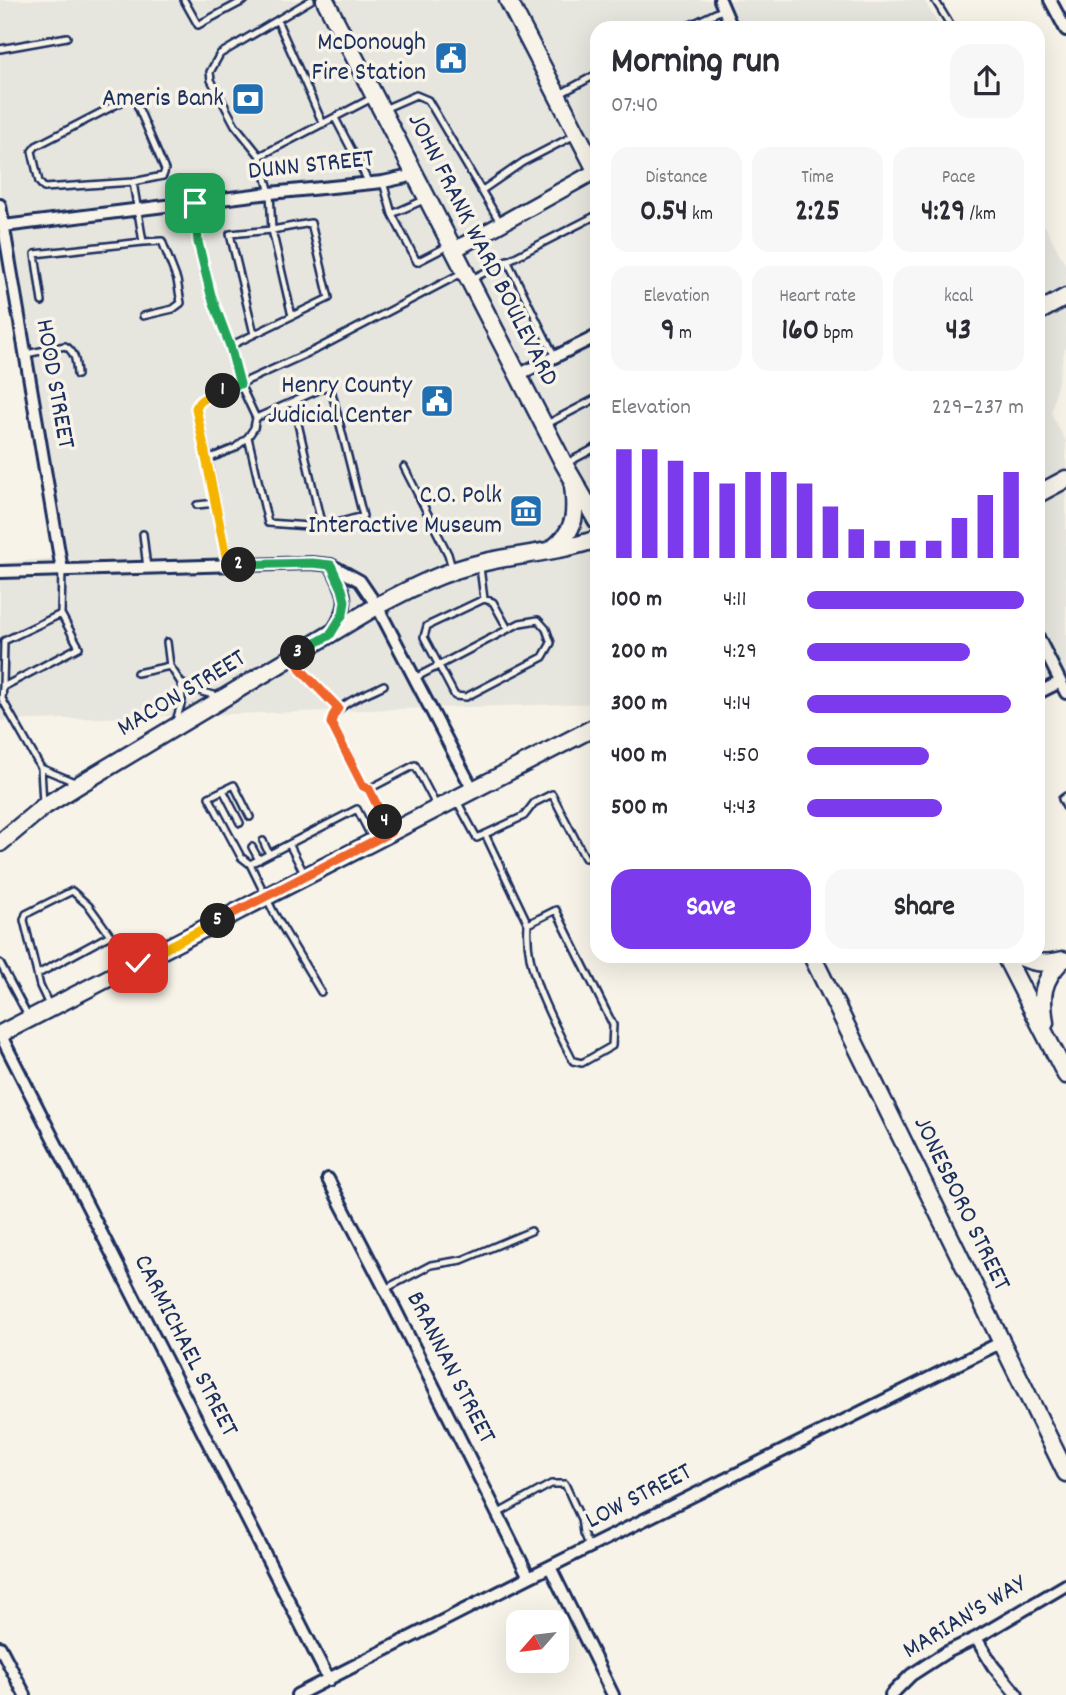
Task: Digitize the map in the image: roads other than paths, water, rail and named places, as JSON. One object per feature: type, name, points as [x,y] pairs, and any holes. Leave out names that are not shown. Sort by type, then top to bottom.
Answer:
[{"type":"main road","name":"JOHN FRANK WARD BOULEVARD","points":[[325,0],[590,509]]},
{"type":"main road","points":[[508,0],[590,158]]},
{"type":"main road","points":[[453,247],[590,175]]},
{"type":"main road","points":[[1045,308],[1066,297]]},
{"type":"main road","points":[[551,550],[564,540],[576,509],[568,471]]},
{"type":"main road","points":[[1045,490],[1066,480]]},
{"type":"main road","name":"MACON STREET","points":[[0,843],[43,807],[80,784],[377,606],[417,585],[453,570],[480,563],[590,541]]},
{"type":"main road","points":[[0,1034],[590,730]]},
{"type":"main road","points":[[1048,1040],[1042,1003],[1043,990],[1051,972],[1063,960]]},
{"type":"main road","points":[[1045,963],[1063,960]]},
{"type":"main road","name":"JONESBORO STREET","points":[[815,963],[1002,1342],[1060,1446],[1066,1473]]},
{"type":"main road","points":[[1009,963],[1066,1075]]},
{"type":"street","points":[[1050,0],[1066,30]]},
{"type":"street","name":"DUNN STREET","points":[[4,226],[270,193],[383,182],[415,175]]},
{"type":"street","name":"HOOD STREET","points":[[0,205],[62,570]]},
{"type":"street","points":[[518,375],[590,340]]},
{"type":"street","points":[[0,572],[312,563],[331,565],[360,581],[377,606],[472,790]]},
{"type":"street","points":[[330,635],[343,614],[345,601],[331,565]]},
{"type":"street","points":[[1045,651],[1066,693]]},
{"type":"street","points":[[1045,690],[1060,682]]},
{"type":"street","name":"CARMICHAEL STREET","points":[[0,1034],[329,1680]]},
{"type":"street","name":"BRANNAN STREET","points":[[328,1179],[529,1577]]},
{"type":"street","name":"LOW STREET","points":[[298,1695],[1002,1342]]},
{"type":"street","points":[[550,1567],[613,1695]]},
{"type":"street","name":"MARIAN'S WAY","points":[[891,1695],[912,1675],[945,1654],[1066,1585]]},
{"type":"street","points":[[976,1638],[993,1666],[1017,1695]]},
{"type":"street","points":[[0,1647],[25,1695]]},
{"type":"lane","points":[[184,0],[198,25],[245,0]]},
{"type":"lane","points":[[292,316],[272,230],[270,193],[260,156],[235,125],[211,80],[210,72],[220,54],[311,0]]},
{"type":"lane","points":[[935,0],[948,21]]},
{"type":"lane","points":[[696,21],[722,5]]},
{"type":"lane","points":[[277,20],[323,124]]},
{"type":"lane","points":[[0,49],[67,37]]},
{"type":"lane","points":[[557,96],[590,78]]},
{"type":"lane","points":[[260,156],[334,118],[379,103],[416,95],[428,100],[501,224]]},
{"type":"lane","points":[[127,99],[135,100],[165,170],[163,176],[133,182],[44,188],[39,182],[32,151],[36,146],[127,99]]},
{"type":"lane","points":[[334,118],[369,183]]},
{"type":"lane","points":[[481,191],[523,162],[577,134]]},
{"type":"lane","points":[[133,182],[143,242]]},
{"type":"lane","points":[[383,182],[392,214],[416,262],[453,247]]},
{"type":"lane","points":[[392,214],[427,199]]},
{"type":"lane","points":[[195,203],[198,242],[211,295],[230,346],[240,384],[256,418],[248,437],[235,448],[208,459]]},
{"type":"lane","points":[[228,566],[196,408],[198,403],[467,276],[507,260],[590,218]]},
{"type":"lane","points":[[230,346],[329,298],[311,223],[230,234],[254,334]]},
{"type":"lane","points":[[42,302],[35,254],[162,241],[177,280],[181,303],[173,309],[143,316]]},
{"type":"lane","points":[[507,260],[555,357]]},
{"type":"lane","points":[[26,354],[65,346],[74,354],[77,374]]},
{"type":"lane","points":[[248,437],[268,523],[322,527],[363,516],[330,385],[256,418]]},
{"type":"lane","points":[[293,402],[322,527]]},
{"type":"lane","points":[[545,425],[590,402]]},
{"type":"lane","points":[[568,471],[590,453]]},
{"type":"lane","points":[[404,467],[448,554],[453,570]]},
{"type":"lane","points":[[197,505],[215,503]]},
{"type":"lane","points":[[143,534],[147,568]]},
{"type":"lane","points":[[480,563],[484,599]]},
{"type":"lane","points":[[3,687],[79,647],[61,614],[62,570]]},
{"type":"lane","points":[[415,678],[438,666],[508,629],[520,623],[538,620],[546,629],[551,643],[543,657],[466,697],[455,696],[438,666],[424,636],[427,626],[484,599],[493,602],[508,629]]},
{"type":"lane","points":[[43,807],[41,768],[2,699],[4,640],[61,614]]},
{"type":"lane","points":[[167,642],[170,666],[181,683],[182,701],[174,728]]},
{"type":"lane","points":[[293,656],[302,671],[338,708]]},
{"type":"lane","points":[[137,673],[170,666]]},
{"type":"lane","points":[[181,683],[202,692],[225,697]]},
{"type":"lane","points":[[384,685],[338,708],[331,723],[363,786],[369,789],[391,832]]},
{"type":"lane","points":[[369,789],[415,765],[438,807]]},
{"type":"lane","points":[[41,768],[80,784]]},
{"type":"lane","points":[[250,817],[234,785],[209,797],[241,858],[250,864],[274,913],[321,992]]},
{"type":"lane","points":[[223,790],[240,823]]},
{"type":"lane","points":[[456,798],[477,838],[523,816],[534,803],[552,794],[586,858]]},
{"type":"lane","points":[[1066,796],[1062,799],[1066,807]]},
{"type":"lane","points":[[250,864],[357,808],[373,841]]},
{"type":"lane","points":[[485,834],[528,924],[526,942],[531,967],[551,1017],[573,1061],[582,1063],[612,1046],[613,1024],[556,910],[528,924]]},
{"type":"lane","points":[[263,841],[269,854]]},
{"type":"lane","points":[[289,844],[306,876]]},
{"type":"lane","points":[[252,847],[259,860]]},
{"type":"lane","points":[[50,1008],[40,986],[24,920],[26,914],[72,891],[89,906],[110,935],[125,943],[138,963]]},
{"type":"lane","points":[[38,974],[110,935]]},
{"type":"lane","points":[[0,963],[30,1019]]},
{"type":"lane","points":[[385,1289],[431,1265],[462,1260],[531,1231]]},
{"type":"lane","points":[[497,1514],[551,1484],[565,1484],[590,1547]]},
{"type":"place","name":"McDonough Fire Station","points":[[451,58]]},
{"type":"place","name":"Ameris Bank","points":[[248,99]]},
{"type":"place","name":"Henry County Judicial Center","points":[[437,401]]},
{"type":"place","name":"C.O. Polk Interactive Museum","points":[[526,511]]}]
